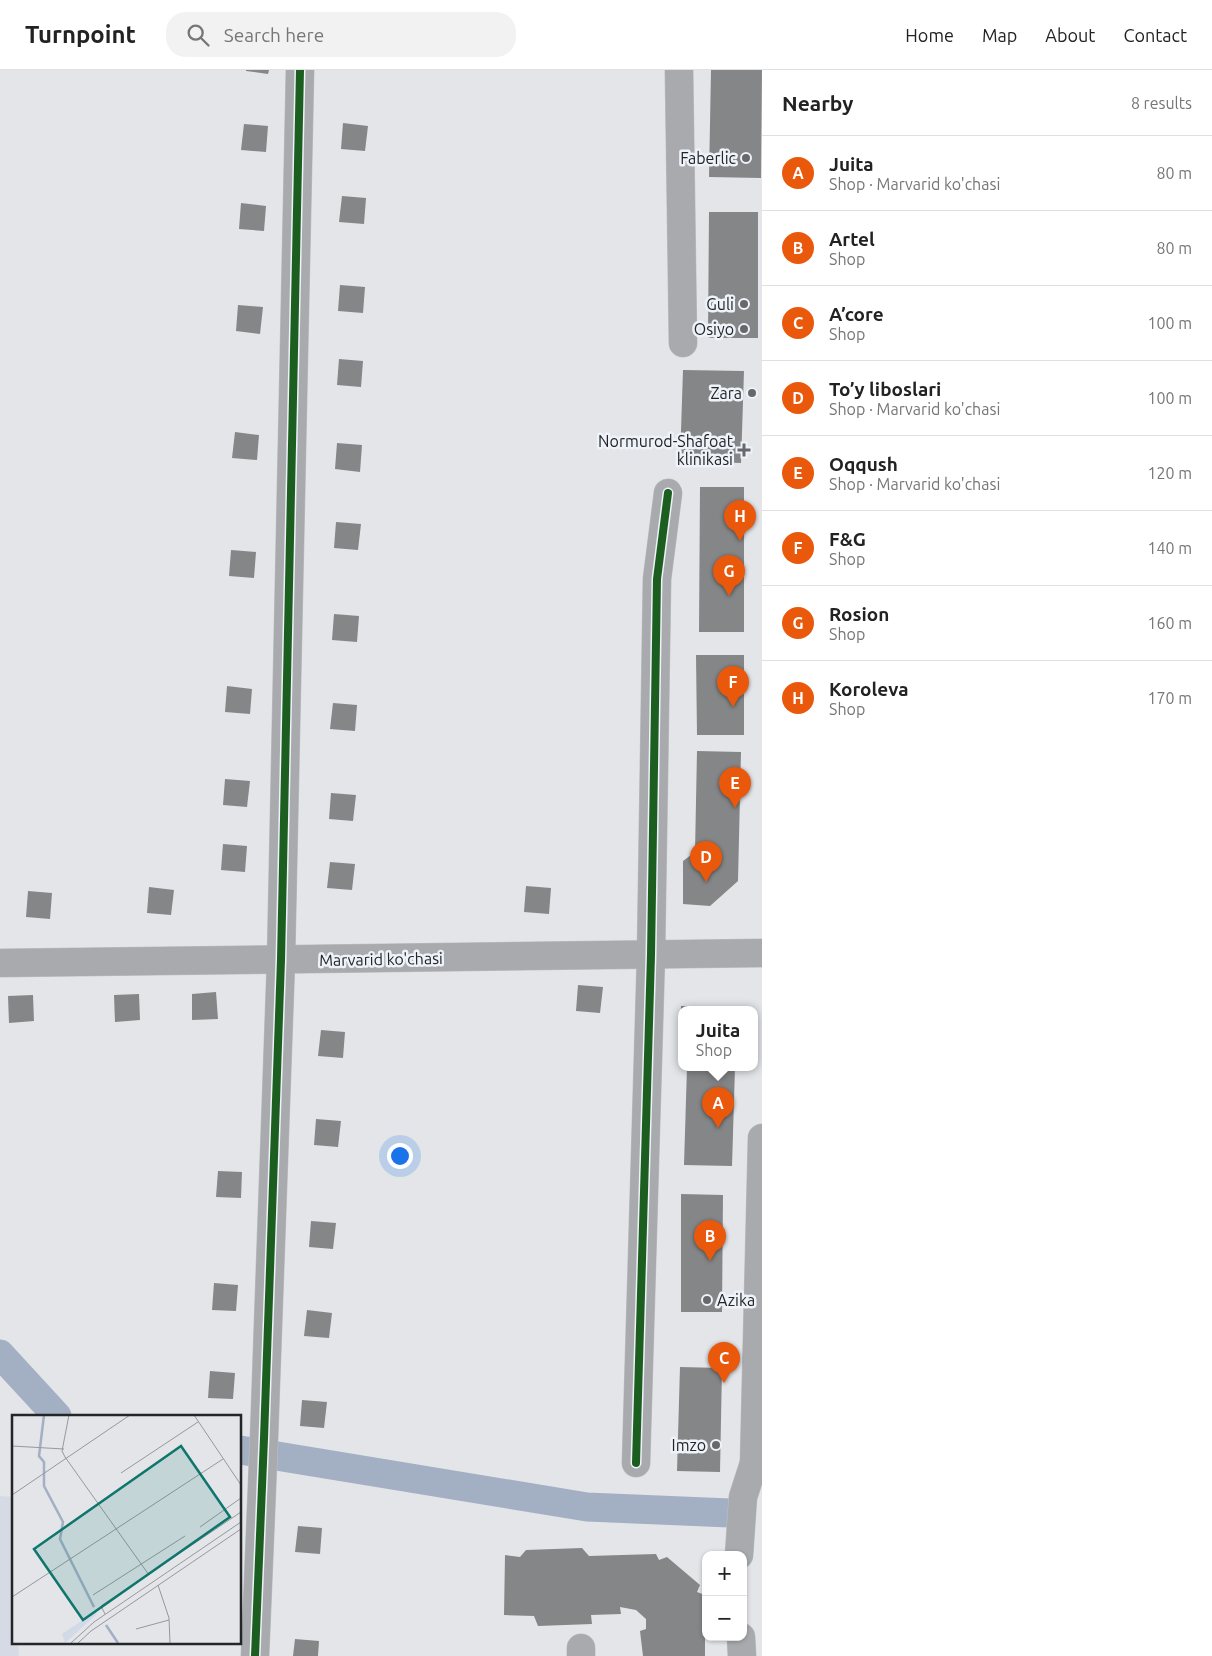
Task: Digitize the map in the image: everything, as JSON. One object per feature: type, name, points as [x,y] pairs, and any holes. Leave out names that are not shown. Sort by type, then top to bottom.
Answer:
[{"type":"street","points":[[255,1656],[281,960],[300,70]]},
{"type":"street","points":[[679,70],[683,343]]},
{"type":"street","points":[[636,1463],[651,955],[657,579],[668,493]]},
{"type":"street","name":"Marvarid ko'chasi","points":[[0,963],[762,954]]},
{"type":"street","points":[[739,1551],[743,1497],[758,1464],[762,1138]]},
{"type":"street","points":[[741,1641],[742,1656]]},
{"type":"shaded area","points":[[0,1496],[12,1497],[12,1644],[18,1644],[19,1656],[0,1656]]},
{"type":"building","points":[[246,70],[269,70],[268,74]]},
{"type":"building","points":[[711,70],[762,70],[761,178],[709,177]]},
{"type":"building","points":[[343,123],[368,126],[365,151],[341,149]]},
{"type":"building","points":[[244,124],[268,126],[266,152],[241,150]]},
{"type":"building","points":[[342,196],[366,198],[364,224],[339,222]]},
{"type":"building","points":[[241,203],[266,206],[264,231],[239,229]]},
{"type":"building","points":[[709,212],[758,212],[758,338],[708,338]]},
{"type":"building","points":[[340,285],[365,287],[363,313],[338,311]]},
{"type":"building","points":[[238,305],[263,307],[260,334],[236,331]]},
{"type":"building","points":[[339,359],[363,361],[361,387],[337,385]]},
{"type":"building","points":[[683,370],[744,371],[741,463],[680,461]]},
{"type":"building","points":[[235,432],[259,435],[257,460],[232,458]]},
{"type":"building","points":[[337,443],[362,445],[360,472],[335,469]]},
{"type":"building","points":[[700,487],[744,487],[744,632],[699,632]]},
{"type":"building","points":[[336,522],[361,524],[358,550],[334,548]]},
{"type":"building","points":[[231,550],[256,552],[254,578],[229,576]]},
{"type":"building","points":[[334,614],[359,616],[357,642],[332,640]]},
{"type":"building","points":[[696,655],[744,655],[744,735],[697,735]]},
{"type":"building","points":[[227,686],[252,689],[250,714],[225,712]]},
{"type":"building","points":[[333,703],[357,705],[355,731],[330,729]]},
{"type":"building","points":[[697,751],[741,752],[738,881],[710,906],[683,904],[683,861],[695,852]]},
{"type":"building","points":[[225,779],[250,781],[247,807],[223,805]]},
{"type":"building","points":[[331,793],[356,795],[353,821],[329,819]]},
{"type":"building","points":[[223,844],[247,846],[245,872],[221,870]]},
{"type":"building","points":[[330,862],[355,864],[352,890],[327,888]]},
{"type":"building","points":[[526,886],[551,888],[549,914],[524,912]]},
{"type":"building","points":[[149,887],[174,890],[171,915],[147,913]]},
{"type":"building","points":[[28,891],[52,893],[50,919],[26,917]]},
{"type":"building","points":[[578,985],[603,987],[600,1013],[576,1011]]},
{"type":"building","points":[[216,992],[218,1019],[192,1020],[192,994]]},
{"type":"building","points":[[139,994],[140,1020],[115,1022],[114,995]]},
{"type":"building","points":[[33,995],[34,1021],[9,1023],[8,996]]},
{"type":"building","points":[[321,1030],[345,1032],[343,1058],[318,1056]]},
{"type":"building","points":[[687,1071],[735,1071],[732,1166],[684,1165]]},
{"type":"building","points":[[316,1119],[341,1121],[338,1147],[314,1145]]},
{"type":"building","points":[[218,1171],[242,1172],[241,1198],[216,1197]]},
{"type":"building","points":[[681,1194],[723,1195],[722,1312],[681,1312]]},
{"type":"building","points":[[311,1221],[336,1223],[333,1249],[309,1247]]},
{"type":"building","points":[[214,1283],[238,1285],[236,1311],[212,1310]]},
{"type":"building","points":[[307,1310],[332,1313],[329,1338],[304,1336]]},
{"type":"building","points":[[680,1367],[722,1368],[720,1472],[677,1471]]},
{"type":"building","points":[[210,1371],[235,1373],[233,1399],[208,1398]]},
{"type":"building","points":[[302,1400],[327,1402],[324,1428],[300,1426]]},
{"type":"building","points":[[298,1526],[322,1528],[320,1554],[295,1552]]},
{"type":"building","points":[[582,1548],[589,1556],[656,1554],[659,1560],[667,1557],[700,1585],[697,1592],[702,1594],[702,1641],[705,1641],[705,1656],[643,1656],[640,1631],[646,1629],[646,1619],[636,1610],[620,1607],[621,1614],[591,1615],[592,1624],[538,1626],[534,1616],[504,1615],[505,1555],[520,1557],[526,1550]]},
{"type":"building","points":[[295,1639],[319,1641],[318,1656],[293,1656]]},
{"type":"waterway","points":[[0,1354],[56,1415]]},
{"type":"waterway","points":[[241,1450],[587,1507],[730,1513]]},
{"type":"cycle path","points":[[255,1656],[281,960],[300,70]]},
{"type":"cycle path","points":[[636,1463],[651,955],[657,579],[668,493]]},
{"type":"place","name":"Faberlic","points":[[746,158]]},
{"type":"place","name":"Guli","points":[[744,304]]},
{"type":"place","name":"Osiyo","points":[[744,329]]},
{"type":"place","name":"Zara","points":[[752,393]]},
{"type":"place","name":"Normurod-Shafoat klinikasi","points":[[744,450]]},
{"type":"place","name":"Koroleva","points":[[740,541]]},
{"type":"place","name":"Rosion","points":[[729,596]]},
{"type":"place","name":"F&G","points":[[733,707]]},
{"type":"place","name":"Oqqush","points":[[735,808]]},
{"type":"place","name":"To’y liboslari","points":[[706,882]]},
{"type":"place","name":"Juita","points":[[718,1128]]},
{"type":"place","name":"Artel","points":[[710,1261]]},
{"type":"place","name":"Azika","points":[[707,1300]]},
{"type":"place","name":"A’core","points":[[724,1383]]},
{"type":"place","name":"Imzo","points":[[716,1445]]}]
